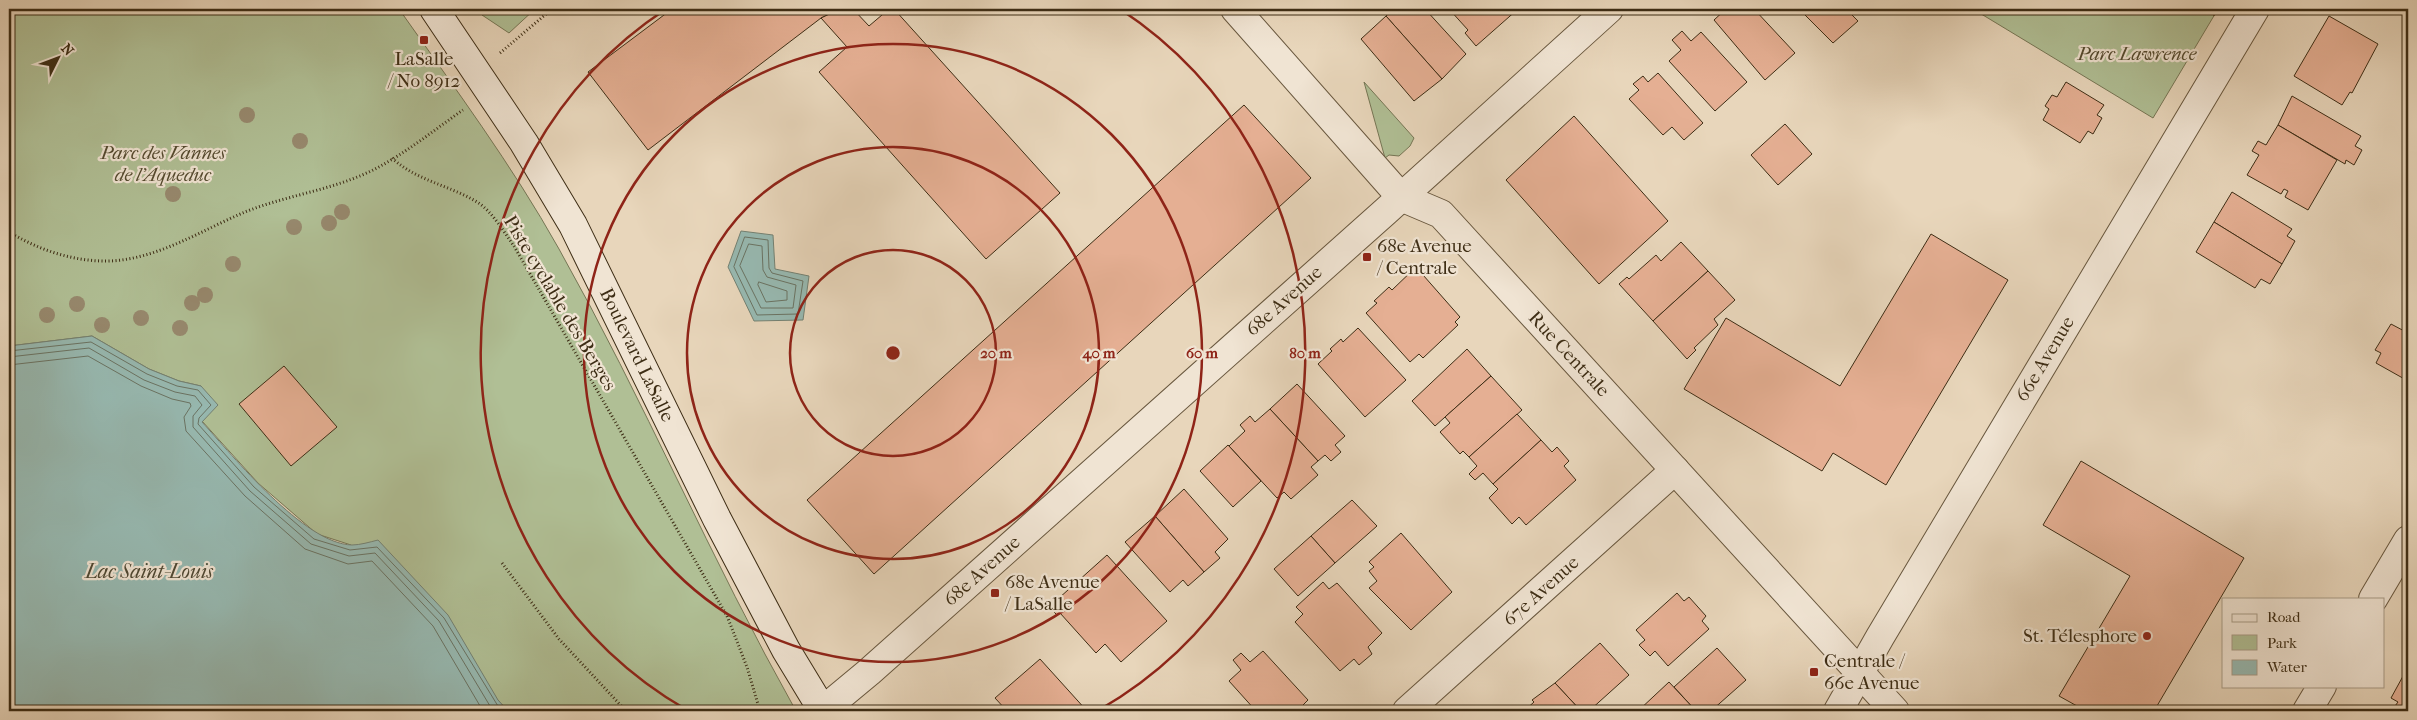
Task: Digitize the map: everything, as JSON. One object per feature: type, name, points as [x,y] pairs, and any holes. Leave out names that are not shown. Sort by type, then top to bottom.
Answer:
[{"type":"street","name":"Boulevard LaSalle","points":[[434,9],[524,143],[573,225],[717,519],[786,650],[822,711]]},
{"type":"street","name":"Rue Centrale","points":[[1235,9],[1401,197],[1441,214],[1895,711]]},
{"type":"street","name":"68e Avenue","points":[[822,711],[869,672],[1609,9]]},
{"type":"street","name":"66e Avenue","points":[[1838,711],[2255,9]]},
{"type":"street","name":"67e Avenue","points":[[1407,711],[1674,470]]},
{"type":"street","points":[[2374,598],[2408,540]]},
{"type":"street","points":[[2307,711],[2321,688]]},
{"type":"path","points":[[501,52],[552,9]]},
{"type":"path","points":[[9,232],[24,241],[70,258],[94,261],[123,259],[162,249],[253,209],[331,186],[375,169],[468,107]]},
{"type":"path","name":"Piste cyclable des Berges","points":[[392,158],[406,171],[478,203],[489,212],[514,246],[727,616],[748,667],[760,711]]},
{"type":"path","points":[[502,563],[558,639],[626,711]]},
{"type":"green space","name":"Parc des Vannes de l'Aqueduc","points":[[9,9],[399,9],[522,187],[559,249],[620,364],[735,596],[796,711],[508,711],[351,545],[317,534],[258,483],[202,421],[201,386],[179,381],[149,369],[92,336],[9,346]]},
{"type":"green space","points":[[477,9],[535,9],[509,33],[482,15]]},
{"type":"green space","name":"Parc Lawrence","points":[[1973,9],[2218,9],[2153,118]]},
{"type":"green space","points":[[1364,82],[1414,138],[1410,146],[1399,156],[1389,155],[1385,158]]},
{"type":"water","points":[[741,231],[773,235],[775,269],[809,276],[803,320],[754,321],[728,267]]},
{"type":"water","name":"Lac Saint-Louis","points":[[92,336],[149,369],[179,381],[201,386],[218,405],[202,422],[250,476],[292,515],[313,530],[333,541],[352,545],[378,540],[448,615],[498,700],[508,711],[9,711],[9,346]]},
{"type":"building","points":[[672,9],[840,9],[821,18],[648,150],[588,72]]},
{"type":"building","points":[[840,9],[853,9],[869,26],[889,9],[894,9],[1060,193],[986,259],[819,72],[847,47],[821,18]]},
{"type":"building","points":[[1394,9],[1425,9],[1466,54],[1442,79],[1386,16]]},
{"type":"building","points":[[1449,9],[1518,9],[1476,46],[1465,33],[1468,30]]},
{"type":"building","points":[[1726,9],[1754,9],[1795,53],[1765,80],[1714,20]]},
{"type":"building","points":[[1799,9],[1860,9],[1852,15],[1858,21],[1833,43]]},
{"type":"building","points":[[1386,16],[1442,79],[1414,101],[1361,39]]},
{"type":"building","points":[[2329,16],[2378,44],[2352,93],[2350,92],[2342,105],[2294,76]]},
{"type":"building","points":[[1682,31],[1691,41],[1701,32],[1747,82],[1715,111],[1669,61],[1681,50],[1672,40]]},
{"type":"building","points":[[1658,73],[1703,123],[1684,140],[1672,127],[1663,135],[1629,99],[1639,90],[1633,84],[1643,76],[1648,82]]},
{"type":"building","points":[[2066,82],[2104,105],[2097,115],[2102,118],[2093,134],[2088,131],[2080,143],[2043,120],[2049,109],[2045,106],[2052,95],[2057,97]]},
{"type":"building","points":[[2292,96],[2361,136],[2355,146],[2362,150],[2354,165],[2346,160],[2345,164],[2278,125]]},
{"type":"building","points":[[1244,105],[1311,178],[874,574],[807,500]]},
{"type":"building","points":[[1574,116],[1668,221],[1599,284],[1506,180]]},
{"type":"building","points":[[1785,124],[1812,154],[1778,185],[1751,155]]},
{"type":"building","points":[[2278,125],[2337,160],[2308,210],[2285,197],[2288,191],[2284,189],[2281,194],[2247,175],[2259,155],[2252,151],[2258,141],[2266,145]]},
{"type":"building","points":[[2232,192],[2292,229],[2287,236],[2295,241],[2282,264],[2214,222]]},
{"type":"building","points":[[2214,222],[2282,264],[2270,284],[2261,279],[2255,288],[2196,252]]},
{"type":"building","points":[[1931,234],[2008,280],[1886,485],[1833,453],[1822,471],[1684,389],[1726,318],[1840,386]]},
{"type":"building","points":[[1681,242],[1708,271],[1653,321],[1619,284],[1627,277],[1629,279],[1656,255],[1661,261]]},
{"type":"building","points":[[1416,267],[1460,317],[1455,322],[1458,325],[1423,358],[1419,354],[1410,362],[1366,313],[1377,303],[1374,301],[1389,287],[1392,290]]},
{"type":"building","points":[[1708,271],[1735,300],[1714,319],[1718,325],[1694,348],[1696,350],[1687,359],[1653,321]]},
{"type":"building","points":[[2391,324],[2408,333],[2408,381],[2376,363],[2381,353],[2375,350]]},
{"type":"building","points":[[1358,328],[1406,380],[1365,417],[1318,364],[1332,351],[1330,349],[1341,339],[1343,342]]},
{"type":"building","points":[[1467,349],[1491,376],[1435,426],[1412,401]]},
{"type":"building","points":[[284,366],[337,427],[291,466],[239,404]]},
{"type":"building","points":[[1491,376],[1522,410],[1469,457],[1463,451],[1460,454],[1440,432],[1450,423],[1445,417]]},
{"type":"building","points":[[1297,384],[1345,436],[1335,445],[1341,452],[1331,461],[1325,455],[1318,461],[1270,409]]},
{"type":"building","points":[[1270,409],[1318,461],[1311,467],[1318,475],[1291,499],[1284,492],[1277,498],[1229,446],[1245,431],[1240,425],[1250,416],[1255,422]]},
{"type":"building","points":[[1517,414],[1541,440],[1493,484],[1483,473],[1475,480],[1469,474],[1477,466],[1469,457]]},
{"type":"building","points":[[1541,440],[1552,452],[1557,447],[1569,461],[1564,466],[1576,480],[1526,525],[1519,517],[1512,524],[1489,498],[1498,489],[1493,484]]},
{"type":"building","points":[[1228,445],[1261,481],[1233,507],[1200,471]]},
{"type":"building","name":"St. Télesphore","points":[[2081,461],[2244,558],[2154,711],[2086,711],[2059,696],[2130,576],[2043,525]]},
{"type":"building","points":[[1184,489],[1228,539],[1215,552],[1220,558],[1204,572],[1155,516]]},
{"type":"building","points":[[1352,500],[1377,526],[1335,563],[1311,536]]},
{"type":"building","points":[[1155,516],[1204,572],[1188,586],[1183,580],[1170,592],[1125,542]]},
{"type":"building","points":[[1401,533],[1452,592],[1411,630],[1369,588],[1377,581],[1369,571],[1374,567],[1369,562]]},
{"type":"building","points":[[1311,536],[1335,563],[1298,596],[1274,569]]},
{"type":"building","points":[[1107,555],[1167,621],[1121,662],[1105,644],[1096,653],[1060,613],[1057,615],[1049,607]]},
{"type":"building","points":[[1323,582],[1329,589],[1337,583],[1382,633],[1368,647],[1372,654],[1359,665],[1354,659],[1340,671],[1295,622],[1303,614],[1296,607]]},
{"type":"building","points":[[1677,593],[1684,601],[1689,597],[1706,616],[1702,621],[1709,629],[1668,666],[1655,651],[1650,656],[1639,645],[1645,640],[1636,630]]},
{"type":"building","points":[[1600,643],[1629,675],[1589,711],[1581,711],[1555,683]]},
{"type":"building","points":[[1717,648],[1746,680],[1711,711],[1696,711],[1674,687]]},
{"type":"building","points":[[1263,651],[1308,700],[1297,711],[1256,711],[1229,681],[1241,670],[1233,660],[1241,653],[1250,662]]},
{"type":"building","points":[[1040,659],[1087,711],[1007,711],[995,698]]},
{"type":"building","points":[[2408,667],[2408,711],[2405,711],[2395,706],[2398,702],[2391,698]]},
{"type":"building","points":[[1669,682],[1696,711],[1638,711]]},
{"type":"building","points":[[1555,683],[1581,711],[1524,711],[1534,702],[1532,700]]},
{"type":"place","name":"LaSalle / No 8912","points":[[424,40]]},
{"type":"place","name":"68e Avenue / Centrale","points":[[1367,257]]},
{"type":"place","name":"68e Avenue / LaSalle","points":[[995,593]]},
{"type":"place","name":"St. Télesphore","points":[[2147,636]]},
{"type":"place","name":"Centrale / 66e Avenue","points":[[1814,672]]}]
